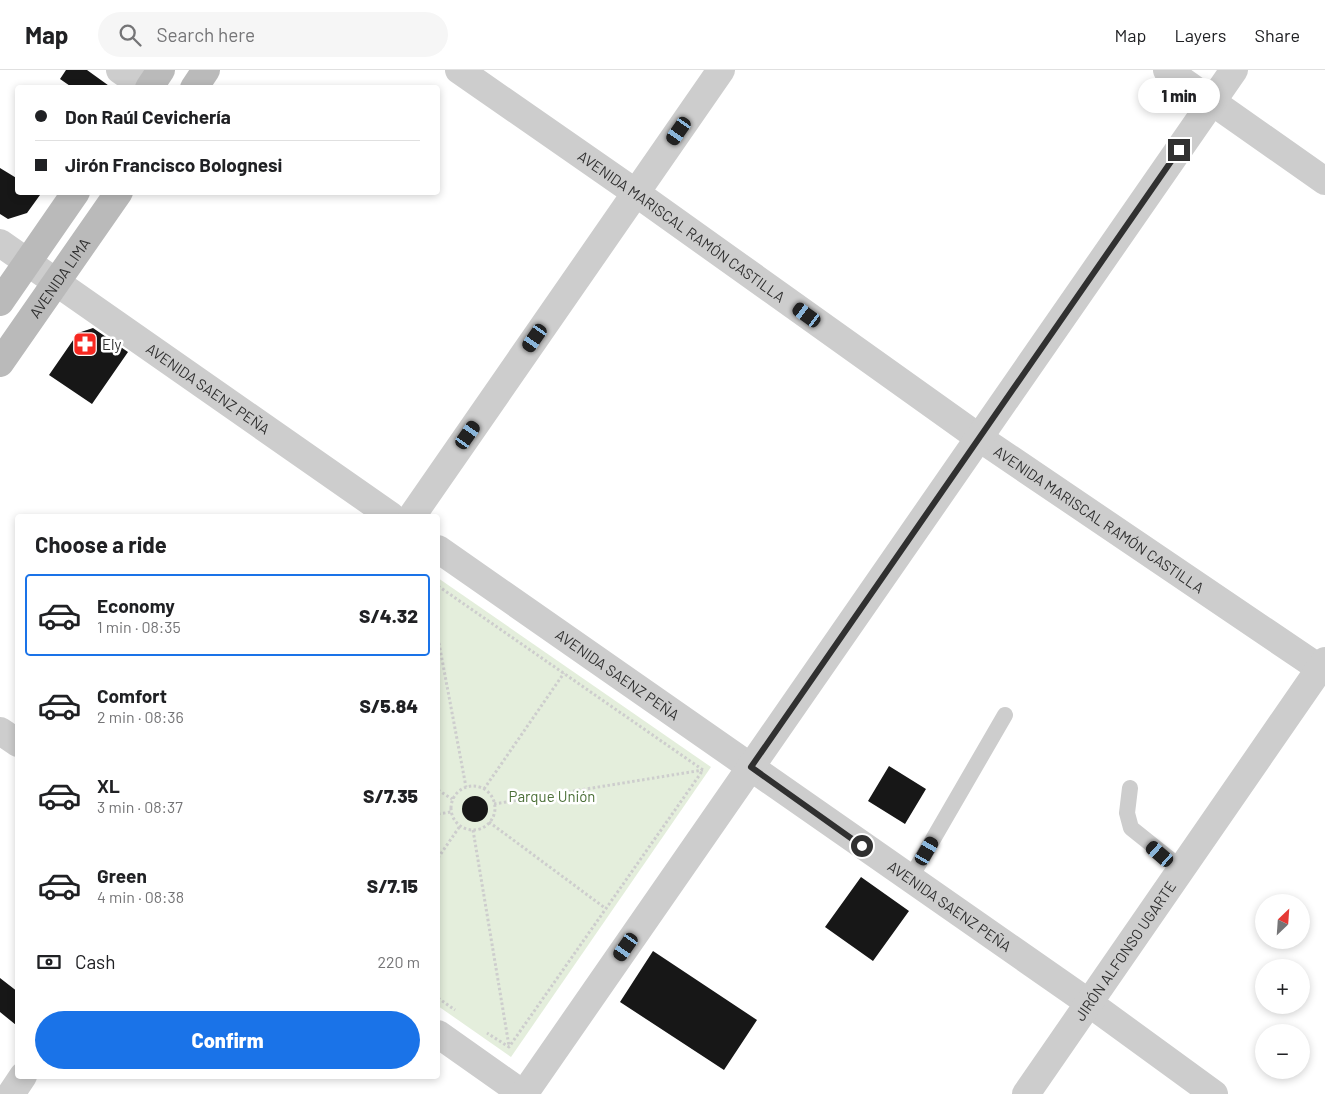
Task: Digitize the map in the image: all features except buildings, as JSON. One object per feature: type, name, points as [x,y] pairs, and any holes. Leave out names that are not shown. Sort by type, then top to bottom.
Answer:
[{"type":"main road","points":[[150,85],[162,70]]},
{"type":"main road","points":[[196,85],[206,70]]},
{"type":"main road","points":[[3,292],[27,262],[74,195]]},
{"type":"main road","name":"AVENIDA LIMA","points":[[0,363],[117,195]]},
{"type":"street","points":[[120,70],[143,85]]},
{"type":"street","name":"AVENIDA MARISCAL RAMÓN CASTILLA","points":[[459,70],[636,193],[978,437],[1323,667]]},
{"type":"street","points":[[413,514],[721,70]]},
{"type":"street","points":[[1167,70],[1325,180]]},
{"type":"street","points":[[440,1035],[524,1094],[1234,70]]},
{"type":"street","name":"AVENIDA SAENZ PEÑA","points":[[0,243],[388,514]]},
{"type":"street","name":"AVENIDA SAENZ PEÑA","points":[[440,550],[1089,1004],[1214,1094]]},
{"type":"street","name":"JIRÓN ALFONSO UGARTE","points":[[1026,1094],[1181,868],[1323,667]]},
{"type":"street","points":[[0,731],[15,741]]},
{"type":"street","points":[[11,1094],[21,1079]]},
{"type":"lane","points":[[910,879],[1005,716]]},
{"type":"lane","points":[[1130,788],[1127,813],[1131,828],[1181,868]]},
{"type":"path","points":[[440,587],[703,770]]},
{"type":"path","points":[[440,649],[466,787]]},
{"type":"path","points":[[484,789],[564,673]]},
{"type":"path","points":[[494,804],[703,770],[751,767]]},
{"type":"path","points":[[509,1048],[703,770]]},
{"type":"path","points":[[477,786],[484,789],[490,793],[494,804],[494,814],[489,822],[480,829],[473,830],[460,826],[454,821],[451,812],[452,799],[456,793],[466,787],[477,786]]},
{"type":"path","points":[[440,791],[452,799]]},
{"type":"path","points":[[440,814],[451,812]]},
{"type":"path","points":[[489,822],[606,908]]},
{"type":"path","points":[[440,855],[460,826]]},
{"type":"path","points":[[473,830],[512,1057]]},
{"type":"path","points":[[440,999],[461,1014]]},
{"type":"path","points":[[485,1031],[509,1048]]},
{"type":"green space","name":"Parque Unión","points":[[440,579],[711,767],[511,1057],[440,1007]]},
{"type":"place","name":"Ely","points":[[85,344]]},
{"type":"route","points":[[862,846],[751,767],[1179,150]]}]
